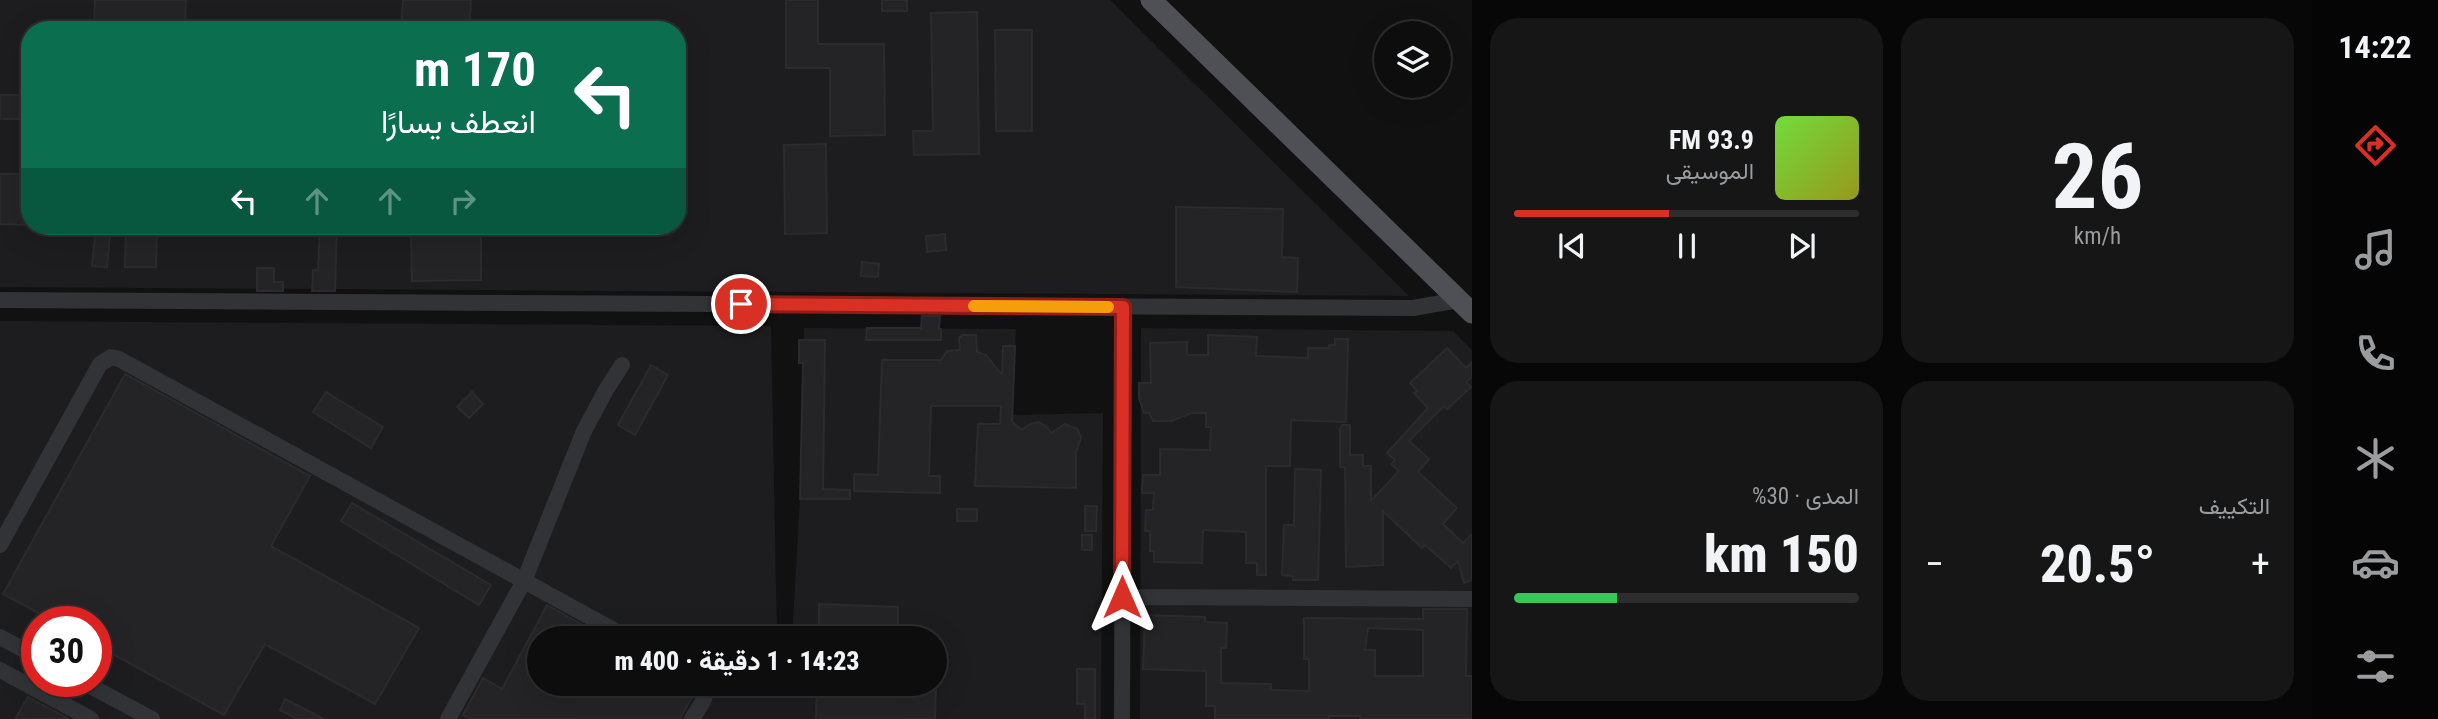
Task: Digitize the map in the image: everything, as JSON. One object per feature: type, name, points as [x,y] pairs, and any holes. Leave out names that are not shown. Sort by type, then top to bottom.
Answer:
[{"type":"main road","points":[[1152,0],[1465,306]]},
{"type":"street","points":[[0,300],[1123,307],[1465,306]]},
{"type":"street","points":[[1122,719],[1123,307]]},
{"type":"street","points":[[0,545],[100,364],[111,357],[606,626]]},
{"type":"street","points":[[448,719],[524,581],[584,431],[622,365]]},
{"type":"street","points":[[1122,597],[1472,599]]},
{"type":"street","points":[[0,637],[21,648]]},
{"type":"street","points":[[0,670],[91,719]]},
{"type":"street","points":[[692,719],[705,696]]},
{"type":"street","points":[[111,697],[152,719]]},
{"type":"shaded area","points":[[0,0],[1110,0],[1409,296],[0,287]]},
{"type":"shaded area","points":[[0,321],[771,326],[777,626],[527,626],[527,696],[947,696],[947,626],[793,626],[800,498],[804,328],[1016,329],[1012,415],[1103,413],[1101,719],[0,719]]},
{"type":"shaded area","points":[[1141,328],[1453,331],[1472,350],[1472,719],[1140,719]]},
{"type":"building","points":[[95,0],[186,0],[185,21],[94,21]]},
{"type":"building","points":[[403,0],[471,0],[470,21],[402,21]]},
{"type":"building","points":[[786,0],[818,0],[818,44],[884,44],[885,135],[830,136],[830,68],[786,68]]},
{"type":"building","points":[[882,0],[907,0],[907,11],[882,11]]},
{"type":"building","points":[[977,12],[979,154],[914,155],[913,131],[933,131],[931,13]]},
{"type":"building","points":[[995,30],[1032,30],[1032,131],[996,131]]},
{"type":"building","points":[[0,95],[21,95],[21,119],[0,119]]},
{"type":"building","points":[[826,144],[827,233],[785,234],[784,145]]},
{"type":"building","points":[[0,174],[21,174],[21,225],[0,224]]},
{"type":"building","points":[[1176,207],[1283,209],[1282,257],[1298,258],[1297,292],[1176,287]]},
{"type":"building","points":[[945,234],[946,250],[927,252],[926,236]]},
{"type":"building","points":[[95,235],[110,235],[107,267],[92,266]]},
{"type":"building","points":[[126,235],[157,235],[156,267],[125,267]]},
{"type":"building","points":[[320,235],[337,235],[335,291],[312,291],[313,270],[318,270]]},
{"type":"building","points":[[481,235],[481,280],[412,281],[411,236]]},
{"type":"building","points":[[862,262],[879,264],[878,277],[861,276]]},
{"type":"building","points":[[257,268],[274,268],[274,282],[283,282],[283,291],[257,291]]},
{"type":"building","points":[[922,316],[940,316],[941,340],[866,340],[867,328],[921,328]]},
{"type":"building","points":[[962,335],[976,335],[977,352],[986,355],[1002,375],[1003,346],[1015,346],[1012,422],[1022,430],[1038,422],[1046,426],[1051,433],[1065,424],[1077,429],[1081,438],[1076,452],[1076,488],[975,486],[978,424],[1000,424],[1001,406],[931,406],[929,476],[940,476],[940,493],[854,491],[854,474],[878,475],[882,360],[941,360],[947,351],[960,350],[959,338]]},
{"type":"building","points":[[1208,335],[1257,337],[1256,356],[1308,358],[1308,348],[1329,348],[1329,345],[1335,345],[1335,339],[1348,339],[1346,422],[1291,420],[1290,466],[1266,466],[1266,575],[1257,575],[1257,563],[1246,563],[1246,532],[1203,530],[1202,563],[1154,562],[1154,551],[1150,551],[1150,531],[1145,531],[1146,510],[1153,510],[1154,493],[1142,493],[1143,475],[1160,475],[1160,449],[1210,450],[1211,427],[1206,427],[1206,413],[1191,413],[1172,421],[1153,421],[1149,413],[1144,413],[1139,398],[1139,383],[1151,383],[1150,343],[1187,342],[1187,355],[1208,355]]},
{"type":"building","points":[[799,340],[825,340],[823,489],[850,490],[850,499],[800,499],[803,363],[799,363]]},
{"type":"building","points":[[1447,348],[1466,368],[1472,362],[1472,377],[1466,382],[1471,387],[1447,409],[1444,406],[1409,441],[1429,459],[1418,472],[1457,508],[1443,524],[1463,543],[1472,534],[1472,580],[1464,583],[1458,561],[1451,568],[1425,545],[1422,548],[1383,511],[1383,565],[1346,567],[1345,467],[1340,467],[1340,429],[1342,425],[1350,425],[1350,455],[1363,455],[1363,466],[1371,466],[1371,501],[1399,471],[1391,464],[1395,460],[1387,453],[1428,408],[1414,393],[1417,391],[1410,383]]},
{"type":"building","points":[[651,365],[668,375],[635,435],[618,425]]},
{"type":"building","points":[[125,374],[310,476],[271,546],[419,628],[375,704],[265,644],[224,715],[112,654],[112,606],[25,606],[3,594]]},
{"type":"building","points":[[326,392],[383,427],[371,448],[313,412]]},
{"type":"building","points":[[472,392],[483,404],[469,418],[457,407]]},
{"type":"building","points":[[1295,469],[1321,470],[1318,580],[1293,580],[1293,576],[1282,575],[1284,525],[1294,525]]},
{"type":"building","points":[[352,503],[491,585],[479,605],[341,521]]},
{"type":"building","points":[[1085,506],[1097,506],[1096,531],[1085,531]]},
{"type":"building","points":[[957,509],[977,509],[977,521],[957,521]]},
{"type":"building","points":[[1082,535],[1092,535],[1092,550],[1082,550]]},
{"type":"building","points":[[819,604],[898,607],[898,626],[819,626]]},
{"type":"building","points":[[547,605],[585,626],[536,626]]},
{"type":"building","points":[[1423,609],[1467,609],[1466,676],[1472,676],[1472,719],[1360,719],[1360,716],[1329,716],[1329,719],[1215,719],[1215,706],[1206,706],[1206,671],[1143,669],[1145,615],[1205,617],[1205,622],[1227,623],[1226,648],[1221,648],[1221,683],[1271,684],[1271,690],[1309,691],[1309,659],[1304,659],[1304,618],[1423,619]],"holes":[[[1368,628],[1423,630],[1423,676],[1375,676],[1375,650],[1365,650]]]},
{"type":"building","points":[[527,642],[527,696],[692,696],[680,719],[471,719],[463,715],[483,678],[502,689]]},
{"type":"building","points":[[1077,669],[1095,669],[1095,719],[1085,719],[1085,704],[1077,704]]},
{"type":"building","points":[[817,696],[936,696],[935,719],[816,719]]},
{"type":"building","points":[[28,697],[69,719],[15,719]]},
{"type":"building","points":[[285,699],[324,719],[297,719],[280,710]]},
{"type":"slow traffic","points":[[974,306],[1108,307]]},
{"type":"route","points":[[741,304],[1123,307],[1122,597]]}]
